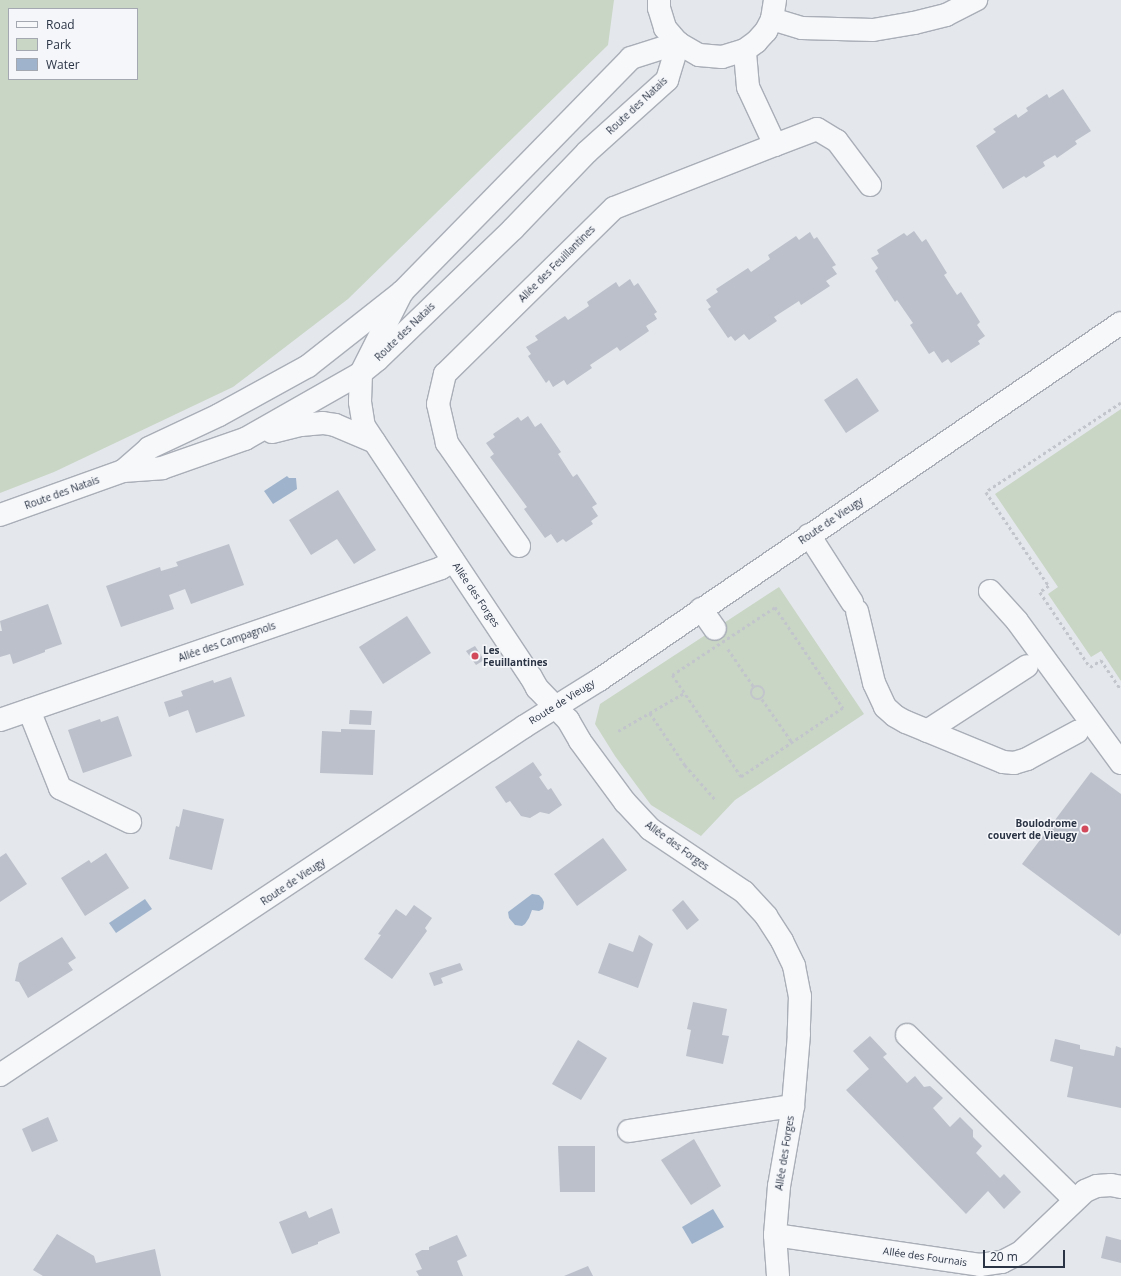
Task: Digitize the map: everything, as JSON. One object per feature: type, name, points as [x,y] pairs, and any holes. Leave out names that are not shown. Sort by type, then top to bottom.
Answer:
[{"type":"street","points":[[659,0],[659,8],[665,28],[678,43],[699,55],[722,57],[745,50],[756,42],[766,31],[774,9],[802,28],[873,30],[914,23],[946,15],[976,0]]},
{"type":"street","name":"Route des Natais","points":[[123,471],[149,448],[219,415],[308,366],[402,292],[631,58],[678,43]]},
{"type":"street","name":"Route des Natais","points":[[0,515],[123,471],[162,468],[245,439],[361,373],[377,360],[513,230],[587,152],[668,80],[678,43]]},
{"type":"street","points":[[745,50],[748,87],[775,145]]},
{"type":"street","name":"Allée des Feuillantines","points":[[519,546],[447,443],[438,404],[446,374],[614,208],[817,129],[837,141],[870,185]]},
{"type":"street","points":[[361,373],[402,292]]},
{"type":"street","name":"Route de Vieugy","points":[[0,1075],[555,707],[599,680],[1121,323]]},
{"type":"street","name":"Allée des Forges","points":[[361,373],[360,402],[364,426],[537,688],[568,720],[580,741],[625,802],[650,829],[744,892],[766,916],[782,941],[794,966],[800,996],[799,1034],[793,1106],[779,1186],[776,1235],[778,1276]]},
{"type":"street","points":[[245,439],[301,425],[323,424],[335,425],[374,442]]},
{"type":"street","points":[[809,536],[855,606],[874,683],[885,707],[895,716],[1002,762],[1014,763],[1027,759],[1077,732]]},
{"type":"street","name":"Allée des Campagnols","points":[[0,720],[441,568],[453,561]]},
{"type":"street","points":[[990,591],[1017,621],[1121,763]]},
{"type":"street","points":[[701,609],[719,635]]},
{"type":"street","points":[[927,731],[1027,666]]},
{"type":"street","points":[[29,710],[60,788],[130,822]]},
{"type":"street","points":[[907,1035],[1075,1200]]},
{"type":"street","points":[[629,1131],[793,1106]]},
{"type":"street","name":"Allée des Fournais","points":[[776,1235],[980,1265],[1002,1262],[1020,1253],[1085,1191],[1097,1186],[1110,1185],[1121,1187]]},
{"type":"path","points":[[1121,403],[986,492],[1049,586],[1040,592],[1090,667],[1101,660],[1121,690]]},
{"type":"path","points":[[775,607],[843,708],[741,777],[672,675],[719,635],[775,607]]},
{"type":"path","points":[[719,635],[754,687]]},
{"type":"path","points":[[756,685],[762,686],[765,691],[762,699],[754,699],[750,694],[751,689],[756,685]]},
{"type":"path","points":[[618,731],[684,693]]},
{"type":"path","points":[[762,699],[792,742]]},
{"type":"path","points":[[650,713],[685,765],[715,799]]},
{"type":"green space","points":[[0,0],[614,0],[608,45],[348,299],[233,387],[54,472],[0,493]]},
{"type":"green space","points":[[1121,409],[1121,681],[1101,651],[1091,657],[1048,594],[1058,587],[995,494]]},
{"type":"green space","points":[[779,587],[864,714],[735,800],[701,836],[651,805],[615,756],[595,724],[600,704]]},
{"type":"water","points":[[287,476],[289,478],[296,478],[297,489],[273,504],[264,491]]},
{"type":"water","points":[[532,894],[539,895],[542,898],[544,902],[543,909],[539,911],[532,910],[525,924],[522,926],[515,925],[509,918],[508,912]]},
{"type":"water","points":[[145,899],[152,909],[116,933],[109,923]]},
{"type":"water","points":[[713,1209],[724,1227],[692,1244],[682,1227]]},
{"type":"building","points":[[1063,89],[1091,131],[1075,141],[1077,144],[1057,158],[1055,155],[1043,162],[1045,166],[1026,178],[1024,176],[1003,189],[976,146],[996,132],[993,129],[1016,114],[1018,118],[1028,111],[1026,108],[1047,94],[1049,98]]},
{"type":"building","points":[[914,231],[922,242],[926,239],[947,273],[944,275],[957,295],[961,292],[980,322],[977,325],[985,336],[978,341],[980,344],[951,363],[948,359],[942,363],[934,351],[929,354],[910,325],[913,323],[897,300],[895,302],[875,271],[878,268],[871,258],[879,254],[877,250],[904,233],[907,236]]},
{"type":"building","points":[[810,232],[814,239],[817,237],[836,265],[832,267],[837,274],[826,281],[830,286],[801,305],[799,301],[774,317],[777,321],[749,340],[744,334],[735,341],[731,336],[728,338],[708,309],[711,307],[706,300],[718,292],[716,289],[748,268],[751,272],[770,259],[768,255],[796,236],[799,240]]},
{"type":"building","points":[[630,279],[634,286],[638,283],[657,312],[654,314],[657,319],[646,326],[649,331],[620,351],[617,347],[590,365],[592,368],[567,385],[564,380],[553,387],[549,380],[546,383],[528,356],[531,354],[526,347],[538,340],[535,336],[565,316],[568,320],[589,306],[587,302],[616,282],[619,287]]},
{"type":"building","points":[[857,378],[879,411],[846,433],[824,400]]},
{"type":"building","points":[[528,416],[535,427],[541,423],[561,452],[558,454],[573,477],[577,474],[597,504],[592,507],[598,516],[591,521],[593,524],[566,542],[563,539],[557,543],[551,534],[545,538],[524,509],[527,507],[490,457],[494,454],[486,443],[495,437],[493,434],[518,417],[521,421]]},
{"type":"building","points":[[338,490],[376,550],[354,564],[337,539],[311,555],[289,520]]},
{"type":"building","points":[[229,544],[244,585],[191,604],[185,589],[169,595],[174,609],[121,627],[106,586],[160,567],[161,571],[178,566],[176,562]]},
{"type":"building","points":[[48,604],[62,644],[13,664],[10,654],[0,657],[0,631],[2,631],[0,621]]},
{"type":"building","points":[[407,616],[431,653],[383,684],[359,647]]},
{"type":"building","name":"Les Feuillantines","points":[[475,646],[484,660],[476,665],[466,651]]},
{"type":"building","points":[[231,677],[245,716],[196,733],[188,710],[169,717],[164,702],[183,696],[181,691],[213,680],[214,683]]},
{"type":"building","points":[[350,710],[372,711],[371,725],[349,724]]},
{"type":"building","points":[[118,716],[132,756],[83,773],[68,730],[100,719],[101,722]]},
{"type":"building","points":[[341,729],[375,730],[373,775],[320,773],[322,731],[341,732]]},
{"type":"building","points":[[533,762],[542,775],[539,777],[548,790],[551,788],[562,805],[549,814],[540,812],[530,818],[521,816],[510,801],[506,803],[495,787]]},
{"type":"building","name":"Boulodrome couvert de Vieugy","points":[[1091,772],[1121,794],[1121,933],[1119,936],[1022,864]]},
{"type":"building","points":[[183,809],[224,819],[212,870],[169,859],[176,826],[179,827]]},
{"type":"building","points":[[603,838],[627,870],[577,906],[554,874]]},
{"type":"building","points":[[6,853],[27,884],[0,902],[0,857]]},
{"type":"building","points":[[106,853],[129,888],[85,916],[61,878],[89,860],[91,863]]},
{"type":"building","points":[[683,900],[699,920],[687,930],[672,910]]},
{"type":"building","points":[[414,905],[432,918],[425,928],[427,931],[392,979],[364,959],[381,935],[378,934],[396,909],[406,916]]},
{"type":"building","points":[[639,935],[653,944],[638,988],[598,973],[609,943],[633,952]]},
{"type":"building","points":[[62,937],[76,958],[68,963],[73,970],[28,998],[19,982],[15,981],[19,963]]},
{"type":"building","points":[[460,963],[463,970],[441,978],[443,983],[434,986],[429,973]]},
{"type":"building","points":[[693,1002],[727,1009],[722,1035],[729,1036],[723,1064],[686,1056],[691,1030],[687,1029]]},
{"type":"building","points":[[870,1036],[887,1054],[883,1057],[907,1083],[915,1076],[924,1087],[930,1086],[943,1098],[933,1108],[950,1127],[960,1117],[973,1130],[973,1137],[982,1146],[976,1153],[1000,1178],[1004,1174],[1021,1192],[1004,1209],[988,1191],[966,1214],[846,1090],[869,1069],[853,1051]]},
{"type":"building","points":[[1055,1039],[1080,1045],[1080,1049],[1114,1056],[1116,1046],[1121,1048],[1121,1108],[1067,1097],[1073,1067],[1050,1061]]},
{"type":"building","points":[[578,1040],[607,1058],[581,1100],[552,1084]]},
{"type":"building","points":[[48,1117],[58,1141],[32,1152],[22,1129]]},
{"type":"building","points":[[694,1139],[721,1186],[691,1205],[661,1160]]},
{"type":"building","points":[[558,1146],[595,1146],[595,1192],[560,1192]]},
{"type":"building","points":[[332,1208],[340,1233],[318,1242],[318,1244],[292,1254],[279,1222],[306,1211],[309,1218]]},
{"type":"building","points":[[57,1234],[94,1256],[96,1263],[155,1249],[161,1276],[43,1276],[33,1270]]},
{"type":"building","points":[[457,1235],[467,1256],[457,1261],[463,1276],[419,1276],[416,1271],[422,1269],[415,1254],[422,1250],[429,1250],[429,1247]]},
{"type":"building","points":[[1106,1236],[1121,1240],[1121,1263],[1101,1258]]},
{"type":"building","points":[[588,1266],[593,1276],[564,1276]]},
{"type":"place","name":"Les Feuillantines","points":[[475,656]]},
{"type":"place","name":"Boulodrome couvert de Vieugy","points":[[1085,829]]}]
